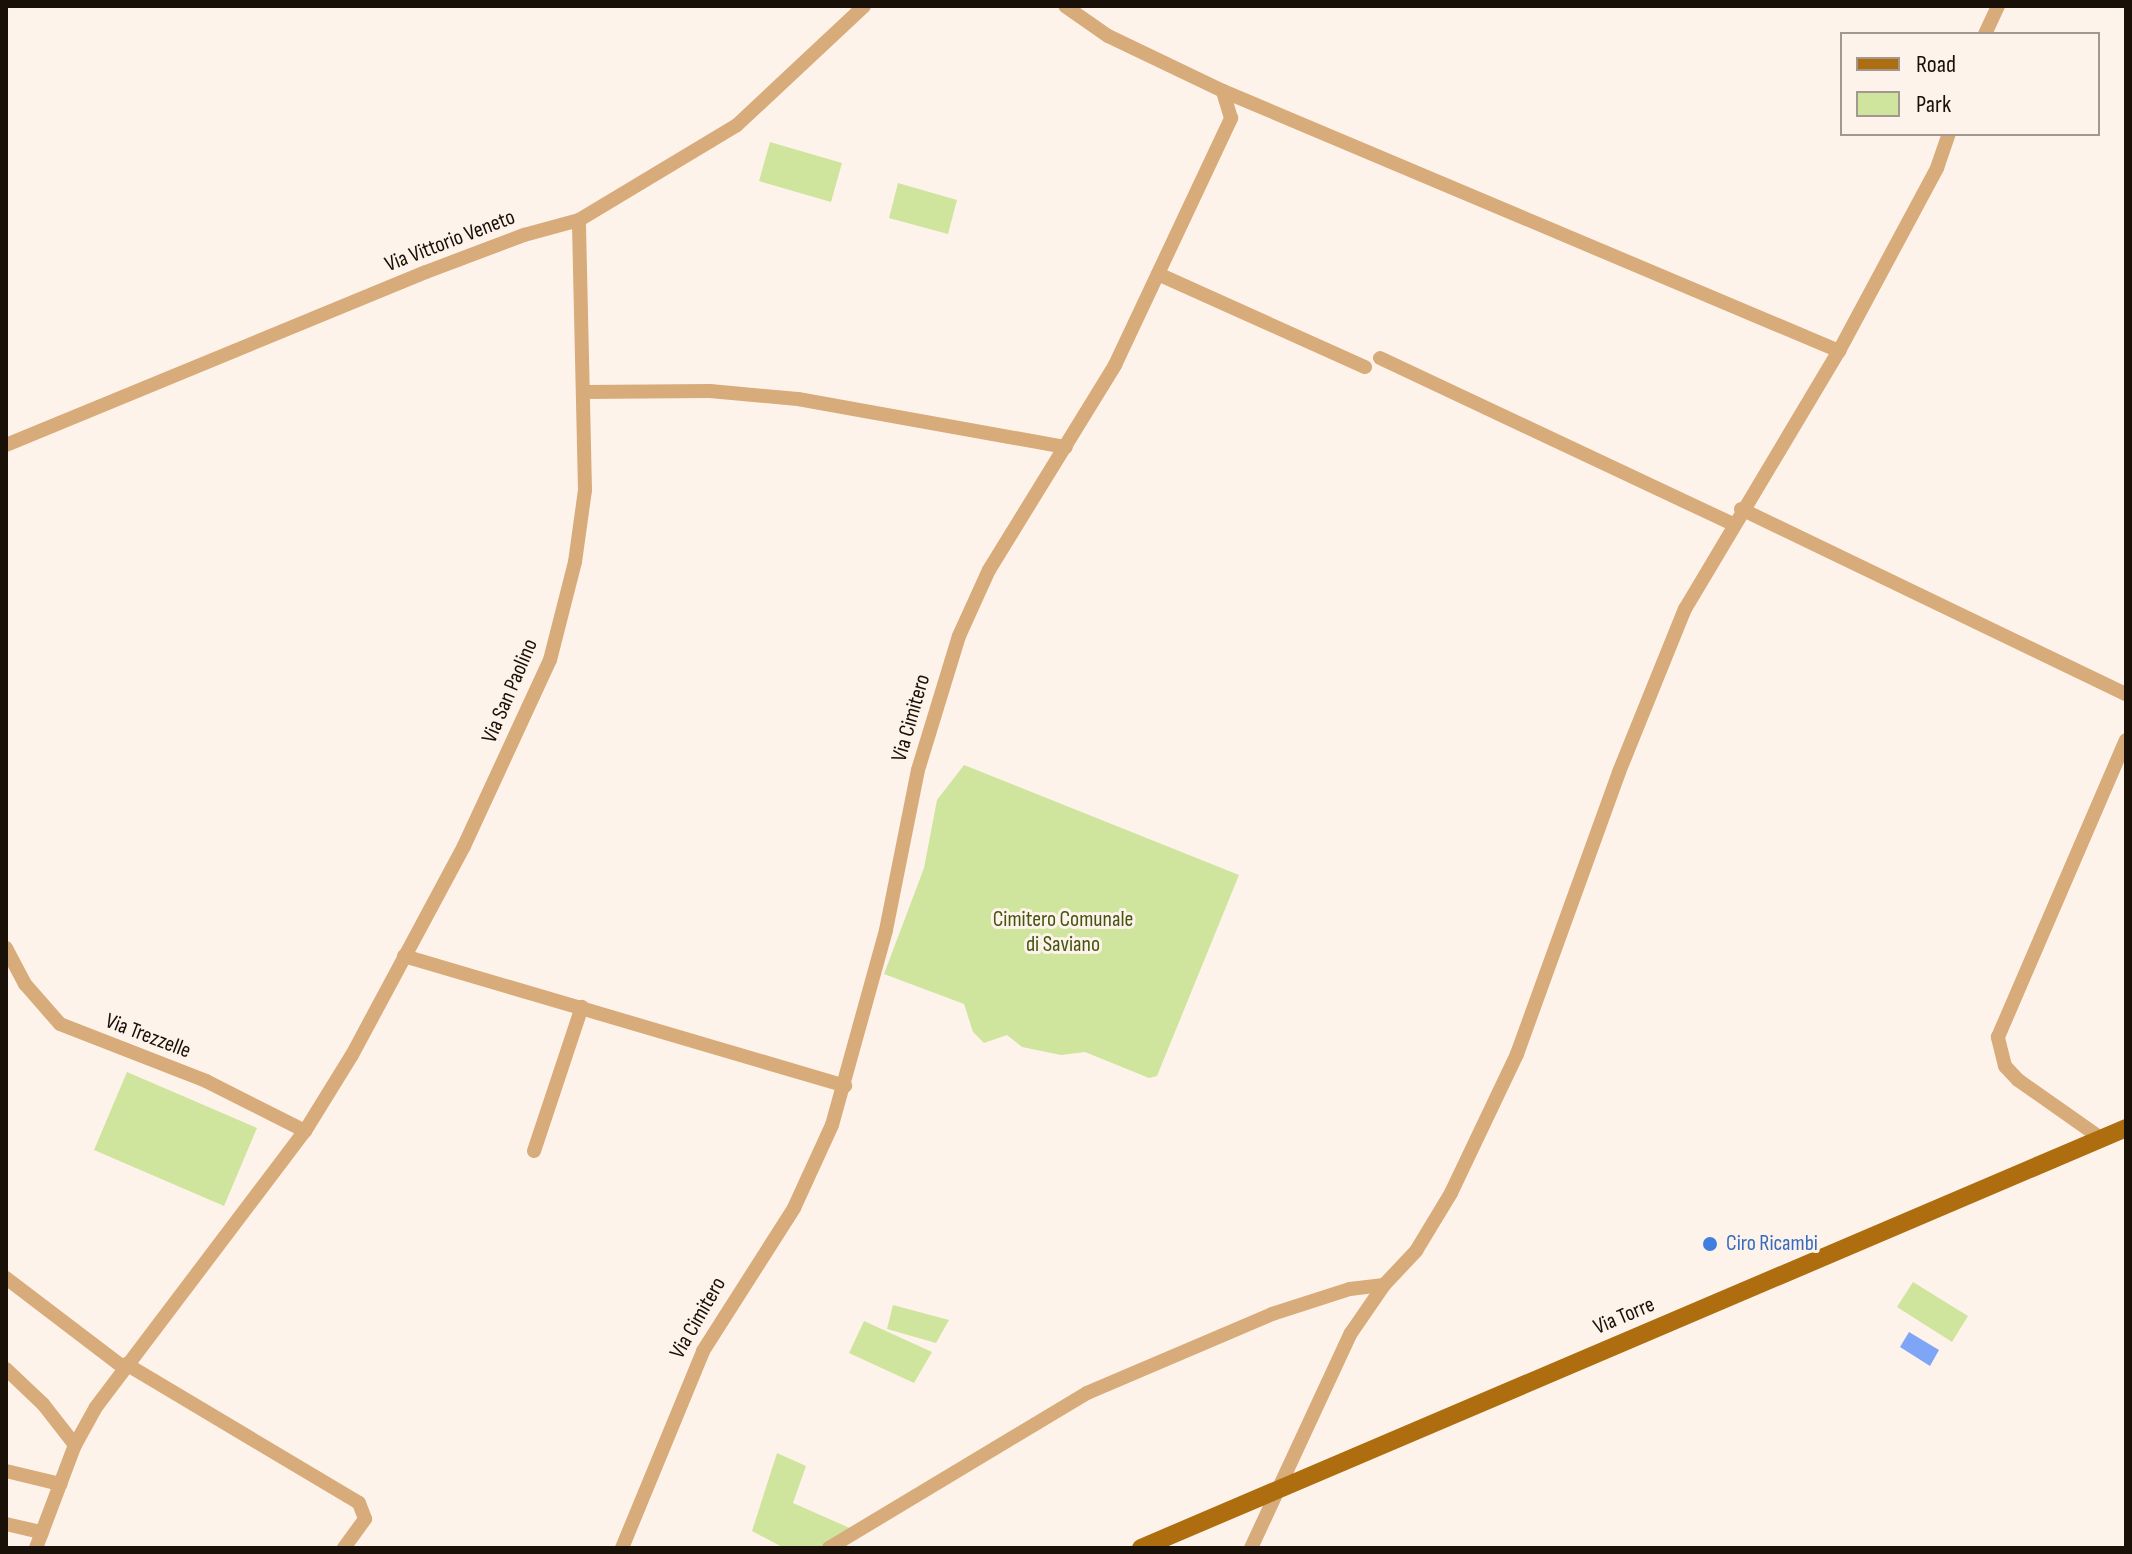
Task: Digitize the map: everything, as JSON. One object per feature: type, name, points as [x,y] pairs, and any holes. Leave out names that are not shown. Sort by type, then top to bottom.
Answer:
[{"type":"main road","name":"Via Torre","points":[[1141,1548],[2126,1128]]},
{"type":"street","name":"Via Vittorio Veneto","points":[[6,445],[459,259],[579,220],[737,125],[864,6]]},
{"type":"street","points":[[1065,6],[1108,36],[1223,91],[1839,351]]},
{"type":"street","points":[[1986,32],[1998,6]]},
{"type":"street","name":"Via Cimitero","points":[[622,1548],[703,1351],[794,1208],[815,1167],[845,1086],[886,930],[918,770],[959,636],[989,570],[1115,365],[1231,118],[1223,91]]},
{"type":"street","points":[[1251,1548],[1284,1487],[1351,1333],[1384,1285],[1416,1251],[1451,1193],[1517,1054],[1650,691],[1731,523],[1839,351],[1937,168],[1948,136]]},
{"type":"street","name":"Via San Paolino","points":[[36,1548],[75,1445],[124,1368],[305,1131],[464,846],[550,660],[575,562],[585,490],[579,220]]},
{"type":"street","points":[[1158,274],[1365,367]]},
{"type":"street","points":[[1380,358],[1731,523]]},
{"type":"street","points":[[585,392],[710,391],[798,399],[1066,447]]},
{"type":"street","points":[[1741,509],[2126,694]]},
{"type":"street","points":[[2102,1139],[2018,1080],[2005,1066],[1998,1037],[2126,740]]},
{"type":"street","name":"Via Trezzelle","points":[[6,948],[25,984],[60,1024],[206,1081],[305,1131]]},
{"type":"street","points":[[404,956],[845,1086]]},
{"type":"street","points":[[534,1151],[582,1007]]},
{"type":"street","points":[[6,1278],[124,1368],[361,1509],[365,1519],[344,1548]]},
{"type":"street","points":[[829,1548],[1087,1393],[1272,1314],[1350,1289],[1384,1285]]},
{"type":"street","points":[[6,1369],[43,1404],[75,1445]]},
{"type":"street","points":[[6,1471],[60,1484]]},
{"type":"street","points":[[6,1524],[42,1532]]},
{"type":"green space","points":[[770,142],[842,163],[831,202],[759,181]]},
{"type":"green space","points":[[898,183],[957,200],[948,234],[889,218]]},
{"type":"green space","name":"Cimitero Comunale di Saviano","points":[[964,765],[1239,875],[1157,1076],[1149,1078],[1085,1052],[1061,1055],[1022,1047],[1007,1035],[984,1043],[973,1032],[964,1004],[884,974],[924,868],[937,800]]},
{"type":"green space","points":[[127,1072],[257,1128],[224,1206],[94,1150]]},
{"type":"green space","points":[[1913,1282],[1968,1316],[1952,1342],[1897,1307]]},
{"type":"green space","points":[[893,1305],[949,1320],[936,1343],[887,1329]]},
{"type":"green space","points":[[864,1321],[932,1352],[914,1383],[849,1353]]},
{"type":"green space","points":[[777,1453],[806,1466],[793,1503],[852,1529],[823,1548],[784,1548],[752,1531]]},
{"type":"water","points":[[1909,1332],[1939,1350],[1930,1366],[1900,1347]]},
{"type":"place","name":"Ciro Ricambi","points":[[1710,1244]]}]
